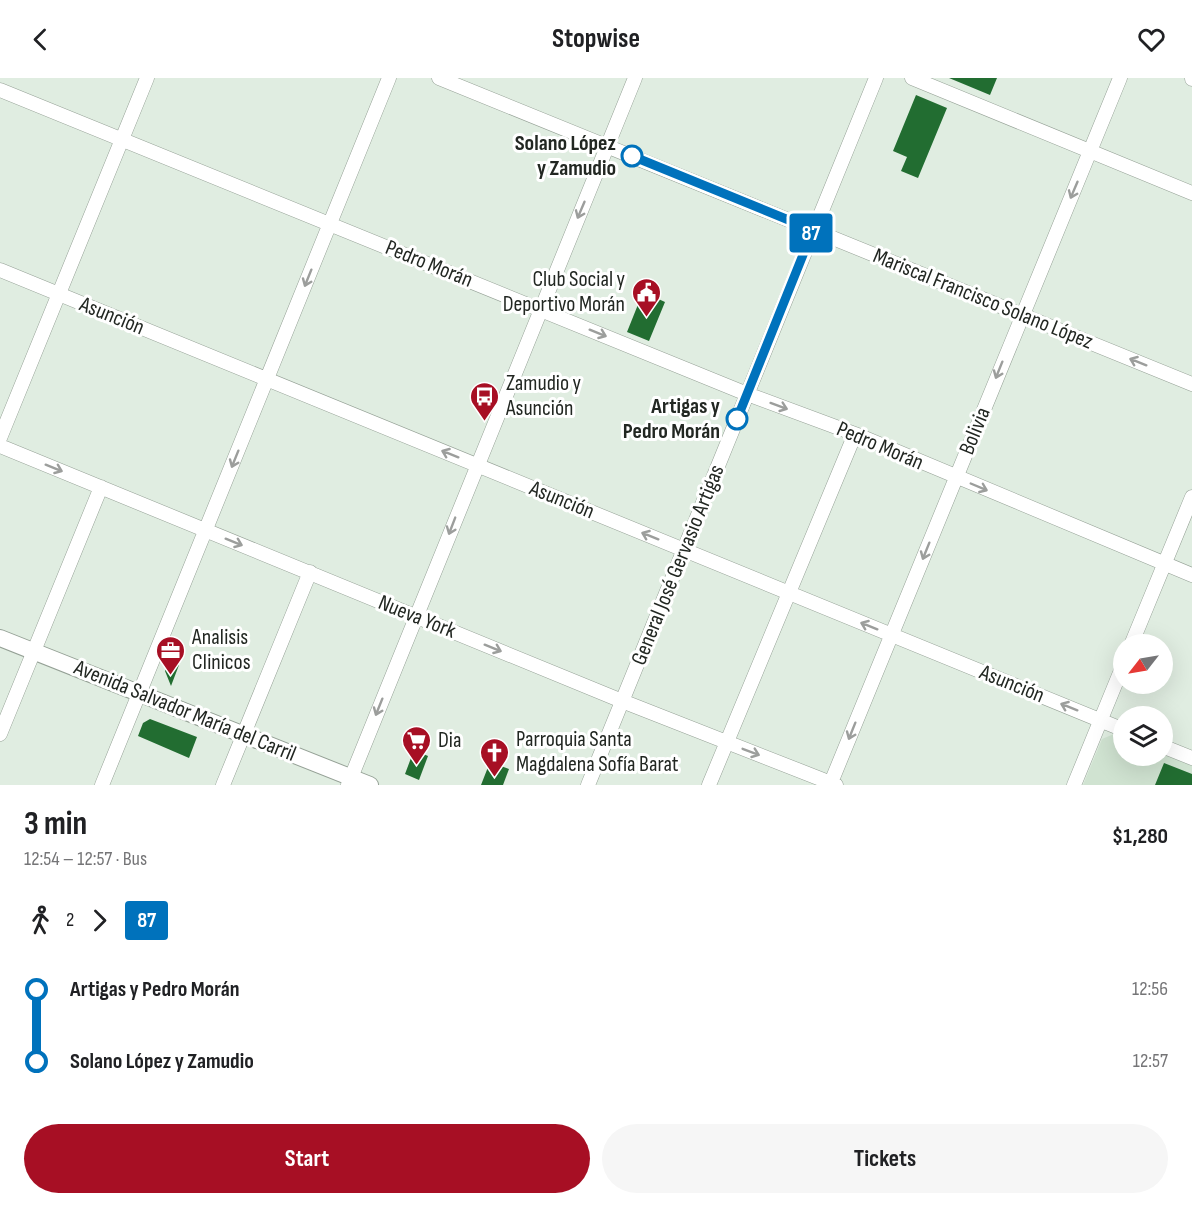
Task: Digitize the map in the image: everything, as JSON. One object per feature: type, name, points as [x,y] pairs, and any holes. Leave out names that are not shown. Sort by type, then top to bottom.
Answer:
[{"type":"main road","name":"Avenida Salvador María del Carril","points":[[0,638],[243,734],[349,781],[370,785]]},
{"type":"street","points":[[0,438],[147,78]]},
{"type":"street","points":[[102,785],[389,78]]},
{"type":"street","name":"Mariscal Francisco Solano López","points":[[439,78],[1192,384]]},
{"type":"street","points":[[349,781],[635,78]]},
{"type":"street","name":"General José Gervasio Artigas","points":[[588,785],[876,78]]},
{"type":"street","points":[[912,78],[1192,193]]},
{"type":"street","name":"Bolivia","points":[[832,784],[1120,78]]},
{"type":"street","name":"Pedro Morán","points":[[0,90],[747,394],[855,434],[1192,575]]},
{"type":"street","name":"Asunción","points":[[0,270],[1113,725]]},
{"type":"street","points":[[710,785],[855,434]]},
{"type":"street","name":"Nueva York","points":[[0,446],[622,701],[832,784]]},
{"type":"street","points":[[0,734],[101,487]]},
{"type":"street","points":[[1135,634],[1192,497]]},
{"type":"street","points":[[223,785],[310,572]]},
{"type":"street","points":[[1074,785],[1113,689]]},
{"type":"street","points":[[1173,750],[1192,758]]},
{"type":"shaded area","points":[[1113,734],[1113,766],[1173,766],[1173,758],[1192,766],[1192,785],[1083,785],[1102,739]]},
{"type":"building","points":[[949,78],[997,78],[990,95]]},
{"type":"building","points":[[916,95],[947,108],[918,178],[901,171],[907,157],[893,151]]},
{"type":"building","name":"Club Social y Deportivo Morán","points":[[643,292],[665,302],[649,341],[627,332]]},
{"type":"building","name":"Analisis Clinicos","points":[[169,661],[179,665],[171,686],[165,671]]},
{"type":"building","points":[[150,719],[197,737],[189,758],[138,736],[143,723]]},
{"type":"building","name":"Dia","points":[[414,750],[428,756],[419,780],[405,774]]},
{"type":"building","name":"Parroquia Santa Magdalena Sofía Barat","points":[[490,762],[509,769],[503,785],[481,785]]},
{"type":"building","points":[[1163,766],[1172,766],[1192,774],[1192,785],[1155,785]]},
{"type":"bus line","name":"87","points":[[632,156],[813,230],[737,419]]},
{"type":"place","name":"Solano López y Zamudio","points":[[632,156]]},
{"type":"place","name":"Club Social y Deportivo Morán","points":[[646,318]]},
{"type":"place","name":"Artigas y Pedro Morán","points":[[737,419]]},
{"type":"place","name":"Zamudio y Asunción","points":[[485,422]]},
{"type":"place","name":"Analisis Clinicos","points":[[171,676]]},
{"type":"place","name":"Dia","points":[[417,766]]},
{"type":"place","name":"Parroquia Santa Magdalena Sofía Barat","points":[[495,778]]}]
